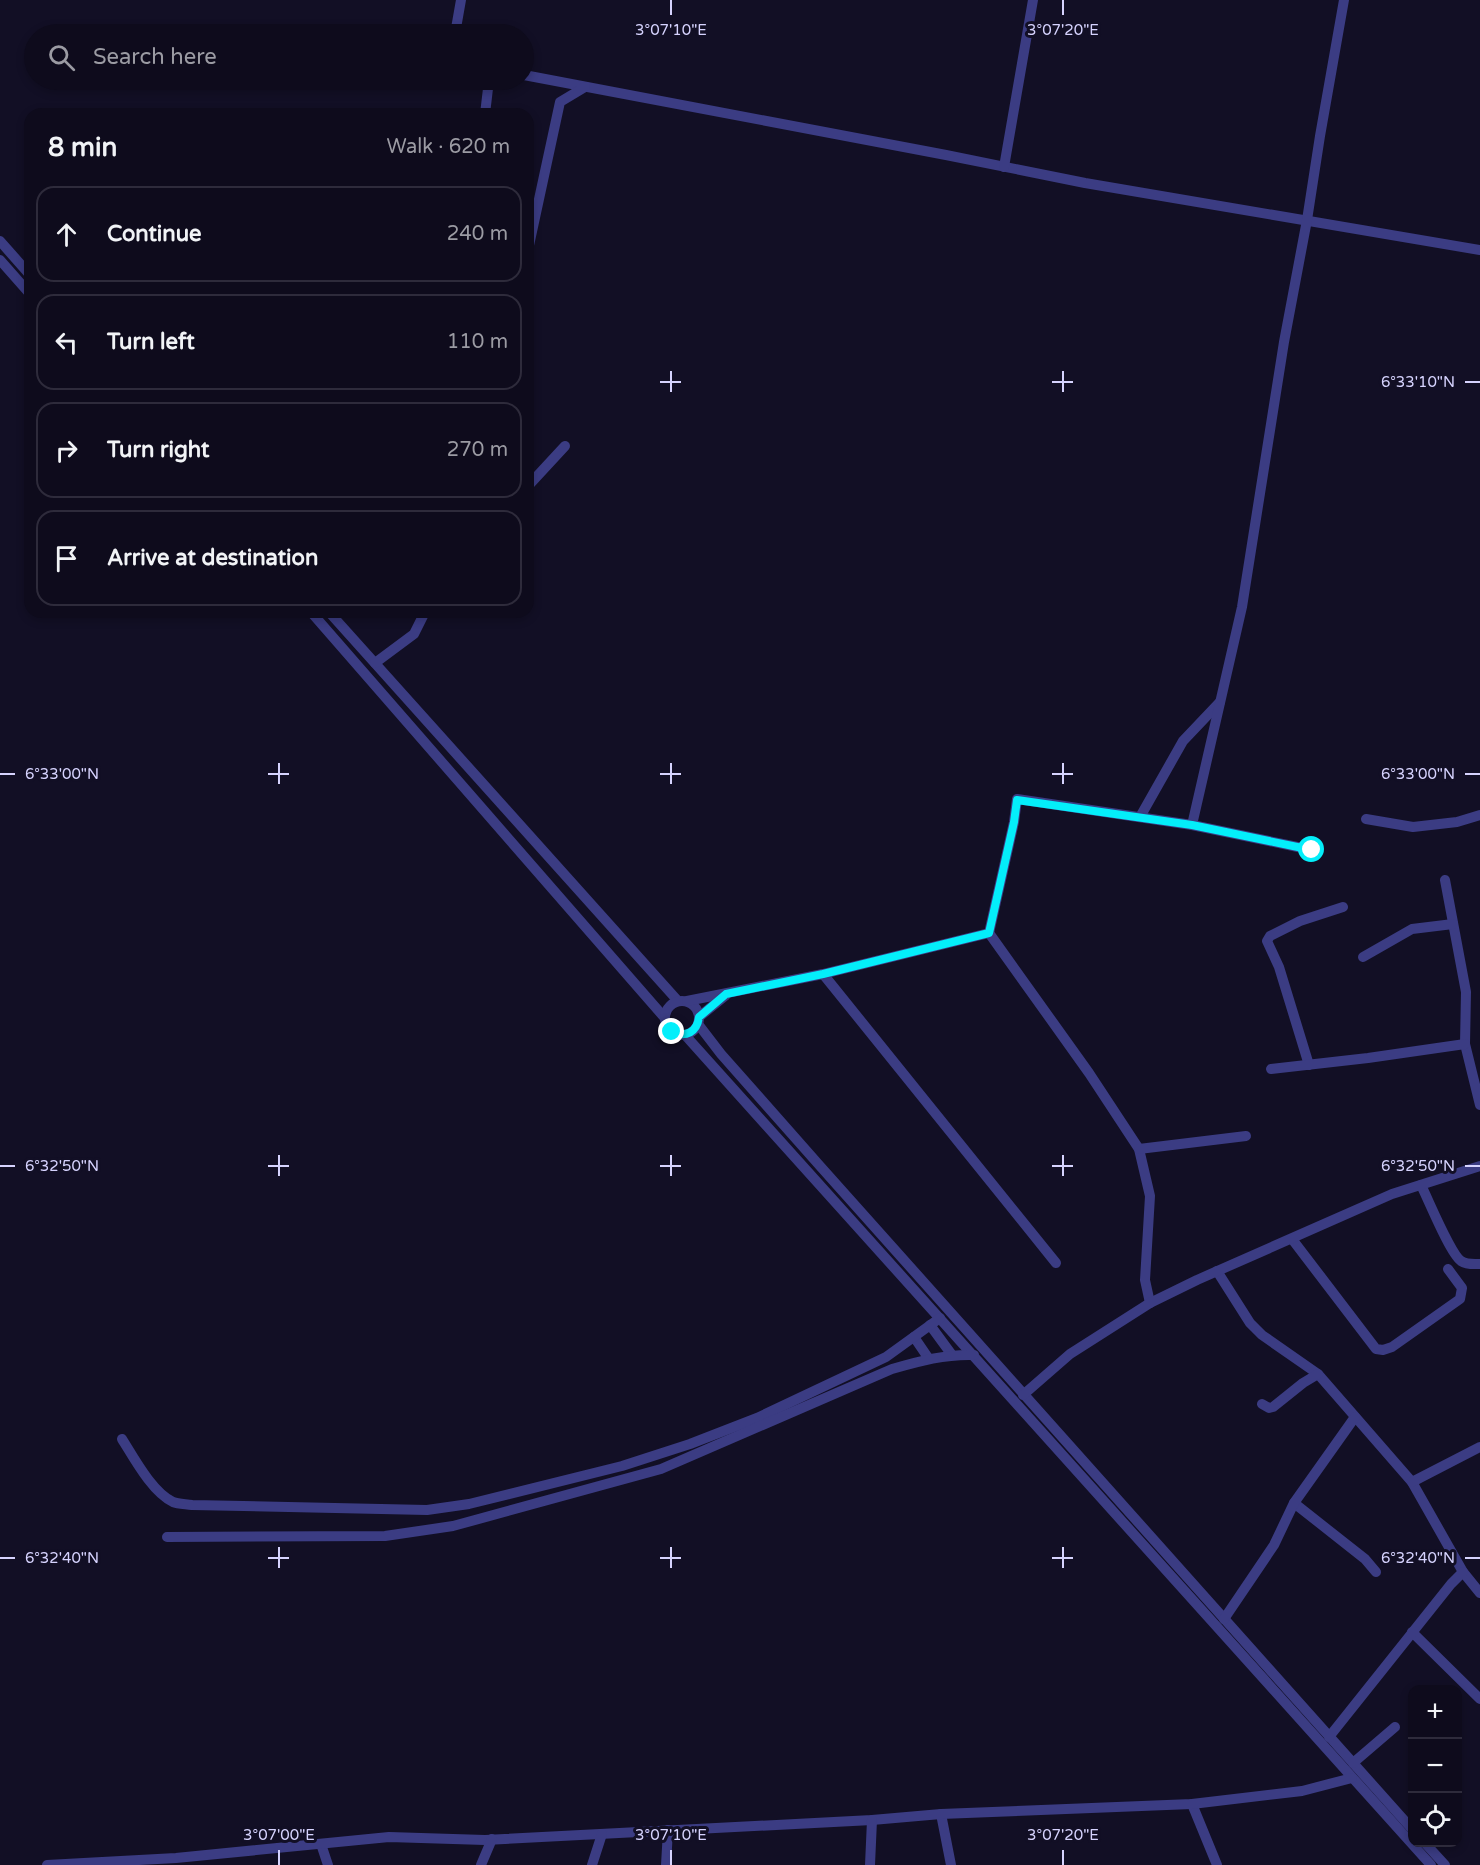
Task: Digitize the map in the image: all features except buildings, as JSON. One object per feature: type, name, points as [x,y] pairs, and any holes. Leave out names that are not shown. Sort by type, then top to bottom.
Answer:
[{"type":"street","points":[[457,24],[461,0]]},
{"type":"street","points":[[1004,167],[1033,0]]},
{"type":"street","points":[[1192,825],[1242,607],[1284,342],[1344,0]]},
{"type":"street","points":[[534,77],[1085,183],[1480,250]]},
{"type":"street","points":[[534,222],[560,102],[585,87]]},
{"type":"street","points":[[486,108],[488,90]]},
{"type":"street","points":[[0,241],[24,268]]},
{"type":"street","points":[[0,260],[24,287]]},
{"type":"street","points":[[534,480],[565,446]]},
{"type":"street","points":[[316,618],[664,1017],[666,1026],[672,1032],[685,1035],[691,1033],[699,1021],[726,994]]},
{"type":"street","points":[[334,618],[682,1001],[696,1007],[699,1021],[721,1054],[1408,1824]]},
{"type":"street","points":[[375,663],[414,634],[422,618]]},
{"type":"street","points":[[1140,817],[1183,741],[1220,702]]},
{"type":"street","points":[[1150,1303],[1145,1280],[1150,1196],[1139,1149],[1089,1072],[989,933],[1017,800],[1192,825],[1312,850]]},
{"type":"street","points":[[1366,819],[1413,827],[1457,822],[1480,815]]},
{"type":"street","points":[[1444,880],[1466,992],[1465,1044],[1480,1105]]},
{"type":"street","points":[[1310,1065],[1279,967],[1267,941],[1270,936],[1300,921],[1343,907]]},
{"type":"street","points":[[1363,957],[1412,929],[1453,924]]},
{"type":"street","points":[[664,1017],[667,1008],[682,1001],[823,974],[989,933]]},
{"type":"street","points":[[823,974],[1056,1263]]},
{"type":"street","points":[[685,1035],[1431,1865]]},
{"type":"street","points":[[1271,1069],[1465,1044]]},
{"type":"street","points":[[1139,1149],[1246,1136]]},
{"type":"street","points":[[1023,1395],[1070,1354],[1150,1303],[1216,1271],[1392,1194],[1480,1166]]},
{"type":"street","points":[[1421,1185],[1454,1252],[1462,1262],[1471,1265],[1480,1264]]},
{"type":"street","points":[[1292,1239],[1376,1349],[1383,1350],[1392,1347],[1460,1299],[1462,1288],[1448,1269]]},
{"type":"street","points":[[1216,1271],[1250,1323],[1262,1335],[1318,1374],[1412,1482],[1463,1572],[1480,1593]]},
{"type":"street","points":[[122,1439],[143,1474],[173,1502],[192,1505],[427,1510],[469,1504],[622,1466],[690,1444],[757,1418],[886,1357],[940,1318]]},
{"type":"street","points":[[930,1325],[952,1355]]},
{"type":"street","points":[[914,1337],[929,1359]]},
{"type":"street","points":[[167,1537],[385,1536],[453,1526],[661,1469],[892,1369],[952,1355],[974,1355]]},
{"type":"street","points":[[1262,1404],[1269,1408],[1273,1407],[1318,1374]]},
{"type":"street","points":[[1224,1619],[1274,1545],[1294,1503],[1355,1417]]},
{"type":"street","points":[[1412,1482],[1480,1447]]},
{"type":"street","points":[[1294,1503],[1365,1559],[1376,1572]]},
{"type":"street","points":[[1329,1737],[1463,1572]]},
{"type":"street","points":[[1412,1632],[1480,1699]]},
{"type":"street","points":[[1353,1764],[1395,1727]]},
{"type":"street","points":[[47,1865],[176,1862],[389,1837],[492,1839],[872,1820],[941,1814],[1192,1804],[1302,1791],[1352,1778]]},
{"type":"street","points":[[1192,1804],[1217,1865]]},
{"type":"street","points":[[941,1814],[951,1865]]},
{"type":"street","points":[[870,1865],[872,1820]]},
{"type":"street","points":[[666,1865],[668,1830]]},
{"type":"street","points":[[592,1865],[602,1834]]},
{"type":"street","points":[[481,1865],[492,1839]]},
{"type":"street","points":[[321,1844],[328,1865]]},
{"type":"street","points":[[1429,1847],[1445,1865]]},
{"type":"route","points":[[672,1032],[681,1035],[691,1033],[698,1024],[699,1017],[726,994],[823,974],[989,933],[1017,800],[1192,825],[1312,850]]}]
